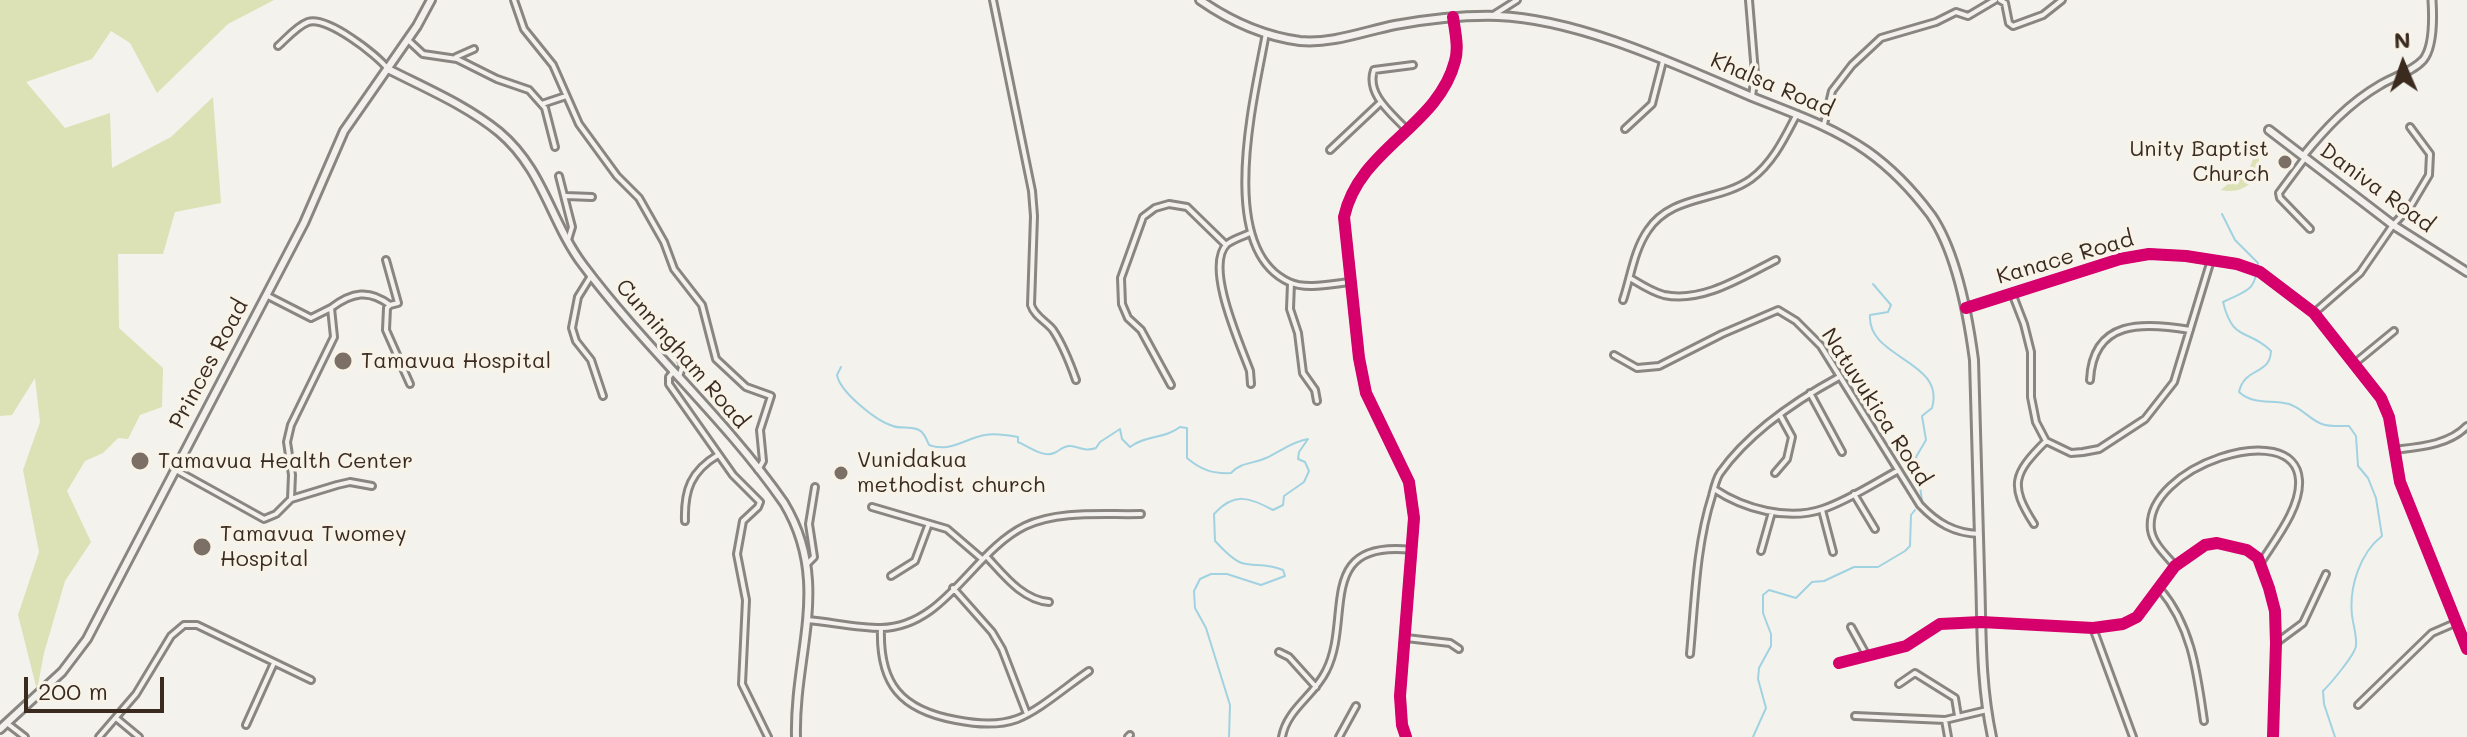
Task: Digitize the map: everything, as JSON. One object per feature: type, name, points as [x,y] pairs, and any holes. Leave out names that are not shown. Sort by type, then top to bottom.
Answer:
[{"type":"main road","name":"Princes Road","points":[[0,729],[62,672],[87,639],[304,223],[344,131],[408,40],[431,0]]},
{"type":"main road","name":"Khalsa Road","points":[[1200,0],[1222,15],[1266,33],[1303,41],[1453,17],[1493,16],[1546,23],[1591,34],[1824,124],[1895,173],[1941,232],[1966,308],[1974,360],[1980,661],[1992,737]]},
{"type":"main road","name":"Cunningham Road","points":[[388,69],[467,111],[510,143],[533,171],[568,240],[591,276],[758,470],[792,516],[810,583],[796,737]]},
{"type":"main road","name":"Daniva Road","points":[[2269,130],[2393,225],[2467,272]]},
{"type":"street","points":[[514,0],[524,29],[553,65],[591,143],[639,198],[674,269],[702,305],[716,359],[746,387],[771,396],[760,430],[763,461],[758,470]]},
{"type":"street","points":[[993,0],[1032,191],[1031,305],[1033,311],[1052,329],[1068,357],[1076,380]]},
{"type":"street","points":[[1493,16],[1517,0]]},
{"type":"street","points":[[1749,0],[1755,73],[1752,97]]},
{"type":"street","points":[[1824,124],[1832,91],[1852,65],[1881,38],[1936,22],[1956,12],[1970,15],[1997,0],[2005,3],[2009,23],[2013,26],[2043,15],[2062,0]]},
{"type":"street","points":[[2310,229],[2280,198],[2279,193],[2304,157],[2344,111],[2378,85],[2424,58],[2431,30],[2432,0]]},
{"type":"street","points":[[1406,737],[1400,696],[1414,518],[1409,482],[1366,393],[1344,234],[1347,202],[1372,163],[1425,115],[1445,86],[1456,59],[1453,17]]},
{"type":"street","points":[[278,46],[305,24],[317,22],[360,42],[388,69]]},
{"type":"street","points":[[1266,33],[1249,130],[1246,206],[1250,233],[1269,269],[1291,283],[1317,285],[1350,282]]},
{"type":"street","points":[[408,40],[423,54],[454,57],[497,79],[525,88],[547,112],[555,147]]},
{"type":"street","points":[[454,57],[474,49]]},
{"type":"street","points":[[1625,129],[1652,104],[1663,61]]},
{"type":"street","points":[[1406,129],[1381,102],[1371,75],[1374,70],[1413,65]]},
{"type":"street","points":[[542,104],[566,96]]},
{"type":"street","points":[[1330,150],[1381,102]]},
{"type":"street","points":[[1623,300],[1635,256],[1654,222],[1679,205],[1733,189],[1750,180],[1766,166],[1797,114]]},
{"type":"street","points":[[2314,313],[2343,291],[2360,273],[2393,225],[2410,207],[2429,175],[2430,154],[2410,127]]},
{"type":"street","points":[[559,176],[572,230],[568,240]]},
{"type":"street","points":[[566,196],[592,197]]},
{"type":"street","points":[[1171,385],[1141,330],[1128,318],[1122,304],[1121,278],[1143,217],[1155,208],[1169,204],[1187,207],[1226,245]]},
{"type":"street","points":[[1250,233],[1226,245],[1221,256],[1220,281],[1223,299],[1250,371],[1251,384]]},
{"type":"street","name":"Kanace Road","points":[[1966,308],[2120,259],[2149,254],[2237,264],[2257,271],[2314,313],[2381,398],[2389,417],[2400,482],[2467,649]]},
{"type":"street","points":[[386,260],[399,300],[387,308],[386,330],[410,384]]},
{"type":"street","points":[[1630,278],[1661,294],[1687,296],[1710,292],[1776,260]]},
{"type":"street","points":[[2012,293],[2031,352],[2031,397],[2036,422],[2046,441],[2071,453],[2099,449],[2145,419],[2174,382],[2211,260]]},
{"type":"street","points":[[591,276],[578,297],[572,328],[576,341],[591,360],[603,396]]},
{"type":"street","points":[[1291,283],[1290,309],[1298,333],[1303,373],[1315,390],[1317,401]]},
{"type":"street","points":[[266,295],[311,318],[357,293],[372,294],[390,305]]},
{"type":"street","points":[[291,499],[292,475],[287,442],[291,425],[334,337],[331,308]]},
{"type":"street","name":"Natuvukica Road","points":[[1614,355],[1637,368],[1659,366],[1778,310],[1796,321],[1821,346],[1931,517],[1960,533],[1979,534]]},
{"type":"street","points":[[659,322],[683,364],[676,374],[669,377],[669,384],[741,485],[760,502],[743,521],[737,554],[746,600],[742,684],[768,737]]},
{"type":"street","points":[[2090,380],[2091,364],[2099,348],[2109,335],[2121,329],[2146,325],[2190,330]]},
{"type":"street","points":[[2355,363],[2394,331]]},
{"type":"street","points":[[1690,654],[1701,538],[1718,475],[1743,447],[1780,415],[1839,377]]},
{"type":"street","points":[[1810,393],[1842,452]]},
{"type":"street","points":[[1775,473],[1787,459],[1792,437],[1780,415]]},
{"type":"street","points":[[2394,450],[2441,442],[2458,435],[2467,426]]},
{"type":"street","points":[[2034,524],[2018,500],[2018,474],[2046,441]]},
{"type":"street","points":[[2175,566],[2151,532],[2151,511],[2156,503],[2181,476],[2194,469],[2245,450],[2257,449],[2271,450],[2284,456],[2294,465],[2299,477],[2293,506],[2260,564]]},
{"type":"street","points":[[685,521],[686,496],[694,474],[718,455]]},
{"type":"street","points":[[174,469],[264,519],[276,514],[291,499],[350,482],[372,486]]},
{"type":"street","points":[[1714,489],[1749,506],[1772,512],[1822,510],[1898,470]]},
{"type":"street","points":[[807,564],[814,557],[809,524],[815,487]]},
{"type":"street","points":[[1854,494],[1875,529]]},
{"type":"street","points":[[872,507],[947,529],[1021,591],[1049,602]]},
{"type":"street","points":[[1822,510],[1833,552]]},
{"type":"street","points":[[1761,551],[1772,512]]},
{"type":"street","points":[[807,620],[881,628],[917,619],[939,603],[984,558],[1025,526],[1062,517],[1141,514]]},
{"type":"street","points":[[891,576],[915,561],[929,525]]},
{"type":"street","points":[[1839,663],[1906,646],[1940,624],[1981,622],[2093,628],[2123,624],[2137,617],[2175,566],[2205,545],[2217,543],[2247,550],[2258,558],[2275,611],[2273,737]]},
{"type":"street","points":[[1282,737],[1285,723],[1327,671],[1332,655],[1339,593],[1356,560],[1383,548],[1412,550]]},
{"type":"street","points":[[2276,643],[2303,623],[2326,574]]},
{"type":"street","points":[[953,588],[992,632],[1002,649],[1027,714]]},
{"type":"street","points":[[2160,589],[2179,614],[2194,657],[2204,721]]},
{"type":"street","points":[[2358,705],[2432,633],[2455,623]]},
{"type":"street","points":[[99,737],[136,694],[171,636],[184,625],[197,625],[311,680]]},
{"type":"street","points":[[1851,627],[1867,656]]},
{"type":"street","points":[[881,628],[880,653],[884,670],[893,686],[911,706],[939,717],[968,722],[1005,722],[1027,714],[1089,671]]},
{"type":"street","points":[[2093,628],[2133,737]]},
{"type":"street","points":[[1406,638],[1450,643],[1459,649]]},
{"type":"street","points":[[1279,652],[1289,657],[1316,687]]},
{"type":"street","points":[[246,725],[274,663]]},
{"type":"street","points":[[1899,684],[1915,673],[1955,698],[1958,717]]},
{"type":"street","points":[[1339,737],[1356,706]]},
{"type":"street","points":[[1855,716],[1945,720],[1987,710]]},
{"type":"street","points":[[116,718],[139,737]]},
{"type":"street","points":[[1945,720],[1948,737]]},
{"type":"street","points":[[7,723],[25,737]]},
{"type":"green space","points":[[0,0],[274,0],[228,24],[157,93],[130,43],[111,31],[92,59],[26,82],[65,128],[110,113],[112,168],[171,137],[213,97],[221,203],[175,212],[163,254],[118,254],[119,328],[163,368],[162,407],[140,415],[128,439],[118,438],[103,453],[85,461],[67,491],[91,542],[65,581],[44,653],[37,690],[18,615],[39,552],[23,470],[40,422],[35,378],[12,415],[0,416]]},
{"type":"green space","points":[[2257,152],[2259,168],[2252,182],[2238,190],[2221,190],[2247,170],[2253,153]]},
{"type":"waterway","points":[[2222,214],[2235,240],[2258,263],[2252,285],[2223,302],[2227,315],[2237,329],[2271,351],[2270,359],[2246,378],[2239,392],[2257,401],[2289,404],[2322,424],[2349,426],[2356,436],[2358,466],[2368,478],[2376,498],[2382,536],[2362,561],[2352,593],[2356,646],[2347,663],[2323,691],[2335,737]]},
{"type":"waterway","points":[[1873,284],[1891,305],[1888,312],[1870,315],[1872,330],[1880,341],[1928,379],[1933,392],[1932,408],[1922,416],[1926,440],[1916,457],[1922,501]]},
{"type":"waterway","points":[[841,367],[837,375],[840,382],[860,405],[886,423],[919,430],[929,445],[937,447],[997,434],[1018,437],[1018,442],[1040,453],[1050,454],[1068,446],[1096,448],[1120,429],[1122,439],[1130,447],[1180,427],[1187,428],[1187,458],[1208,470],[1231,473],[1243,465],[1308,439],[1298,459],[1305,462],[1309,471],[1304,482],[1284,496],[1283,505],[1273,510],[1242,499],[1228,502],[1214,514],[1215,541],[1227,554],[1242,563],[1283,570],[1285,576],[1261,585],[1227,574],[1211,574],[1200,579],[1194,591],[1195,608],[1206,628],[1230,705],[1229,737]]},
{"type":"waterway","points":[[1753,737],[1766,708],[1758,679],[1759,668],[1771,646],[1771,634],[1763,613],[1763,595],[1769,590],[1796,598],[1812,582],[1824,581],[1854,567],[1878,567],[1910,546],[1911,515],[1915,510]]},
{"type":"cycle path","points":[[1406,737],[1400,696],[1414,518],[1409,482],[1366,393],[1359,358],[1344,217],[1352,193],[1365,173],[1433,104],[1446,84],[1456,56],[1453,17]]},
{"type":"cycle path","points":[[1966,308],[2120,259],[2149,254],[2237,264],[2260,272],[2314,313],[2381,398],[2389,417],[2400,482],[2467,649]]},
{"type":"cycle path","points":[[1839,663],[1906,646],[1940,624],[1981,622],[2093,628],[2123,624],[2137,617],[2175,566],[2205,545],[2217,543],[2247,550],[2258,558],[2269,588],[2275,611],[2276,643],[2273,737]]},
{"type":"place","name":"Unity Baptist Church","points":[[2285,162]]},
{"type":"place","name":"Tamavua Hospital","points":[[343,361]]},
{"type":"place","name":"Tamavua Health Center","points":[[140,461]]},
{"type":"place","name":"Vunidakua methodist church","points":[[841,473]]},
{"type":"place","name":"Tamavua Twomey Hospital","points":[[202,547]]}]
